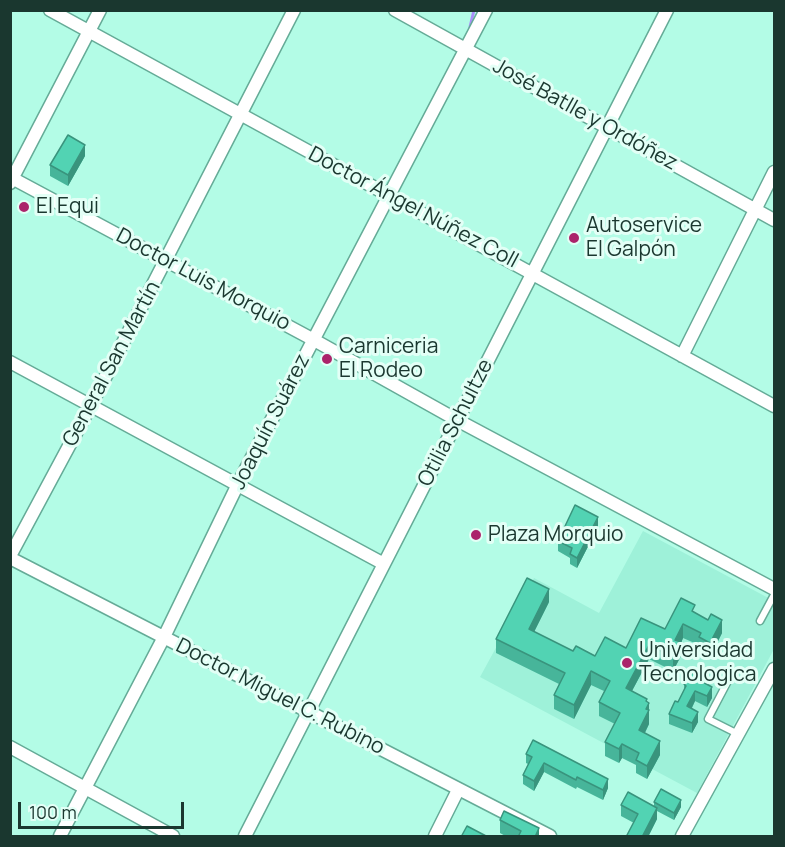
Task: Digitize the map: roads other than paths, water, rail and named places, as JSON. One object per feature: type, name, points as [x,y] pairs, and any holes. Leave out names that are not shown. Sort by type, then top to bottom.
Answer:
[{"type":"street","name":"Doctor Ángel Núñez Coll","points":[[50,10],[774,406]]},
{"type":"street","points":[[11,180],[100,10]]},
{"type":"street","name":"General San Martín","points":[[10,557],[91,405],[294,10]]},
{"type":"street","name":"José Batlle y Ordóñez","points":[[395,10],[774,220]]},
{"type":"street","name":"Joaquín Suárez","points":[[60,837],[164,637],[238,484],[486,10]]},
{"type":"street","name":"Otilia Schultze","points":[[246,837],[667,10]]},
{"type":"street","points":[[682,356],[774,172]]},
{"type":"street","name":"Doctor Luis Morquio","points":[[11,180],[166,260],[457,420],[774,589]]},
{"type":"street","points":[[10,362],[384,564]]},
{"type":"street","name":"Doctor Miguel C. Rubino","points":[[10,557],[548,836]]},
{"type":"street","points":[[682,837],[774,669]]},
{"type":"street","points":[[10,747],[173,837]]},
{"type":"street","points":[[435,837],[458,790]]},
{"type":"lane","points":[[760,621],[774,595]]},
{"type":"lane","points":[[729,679],[708,718],[738,734]]},
{"type":"waterway","points":[[470,27],[474,10]]},
{"type":"place","name":"El Equi","points":[[24,207]]},
{"type":"place","name":"Autoservice El Galpón","points":[[574,238]]},
{"type":"place","name":"Carniceria El Rodeo","points":[[327,359]]},
{"type":"place","name":"Plaza Morquio","points":[[476,535]]},
{"type":"place","name":"Universidad Tecnologica","points":[[627,663]]}]
